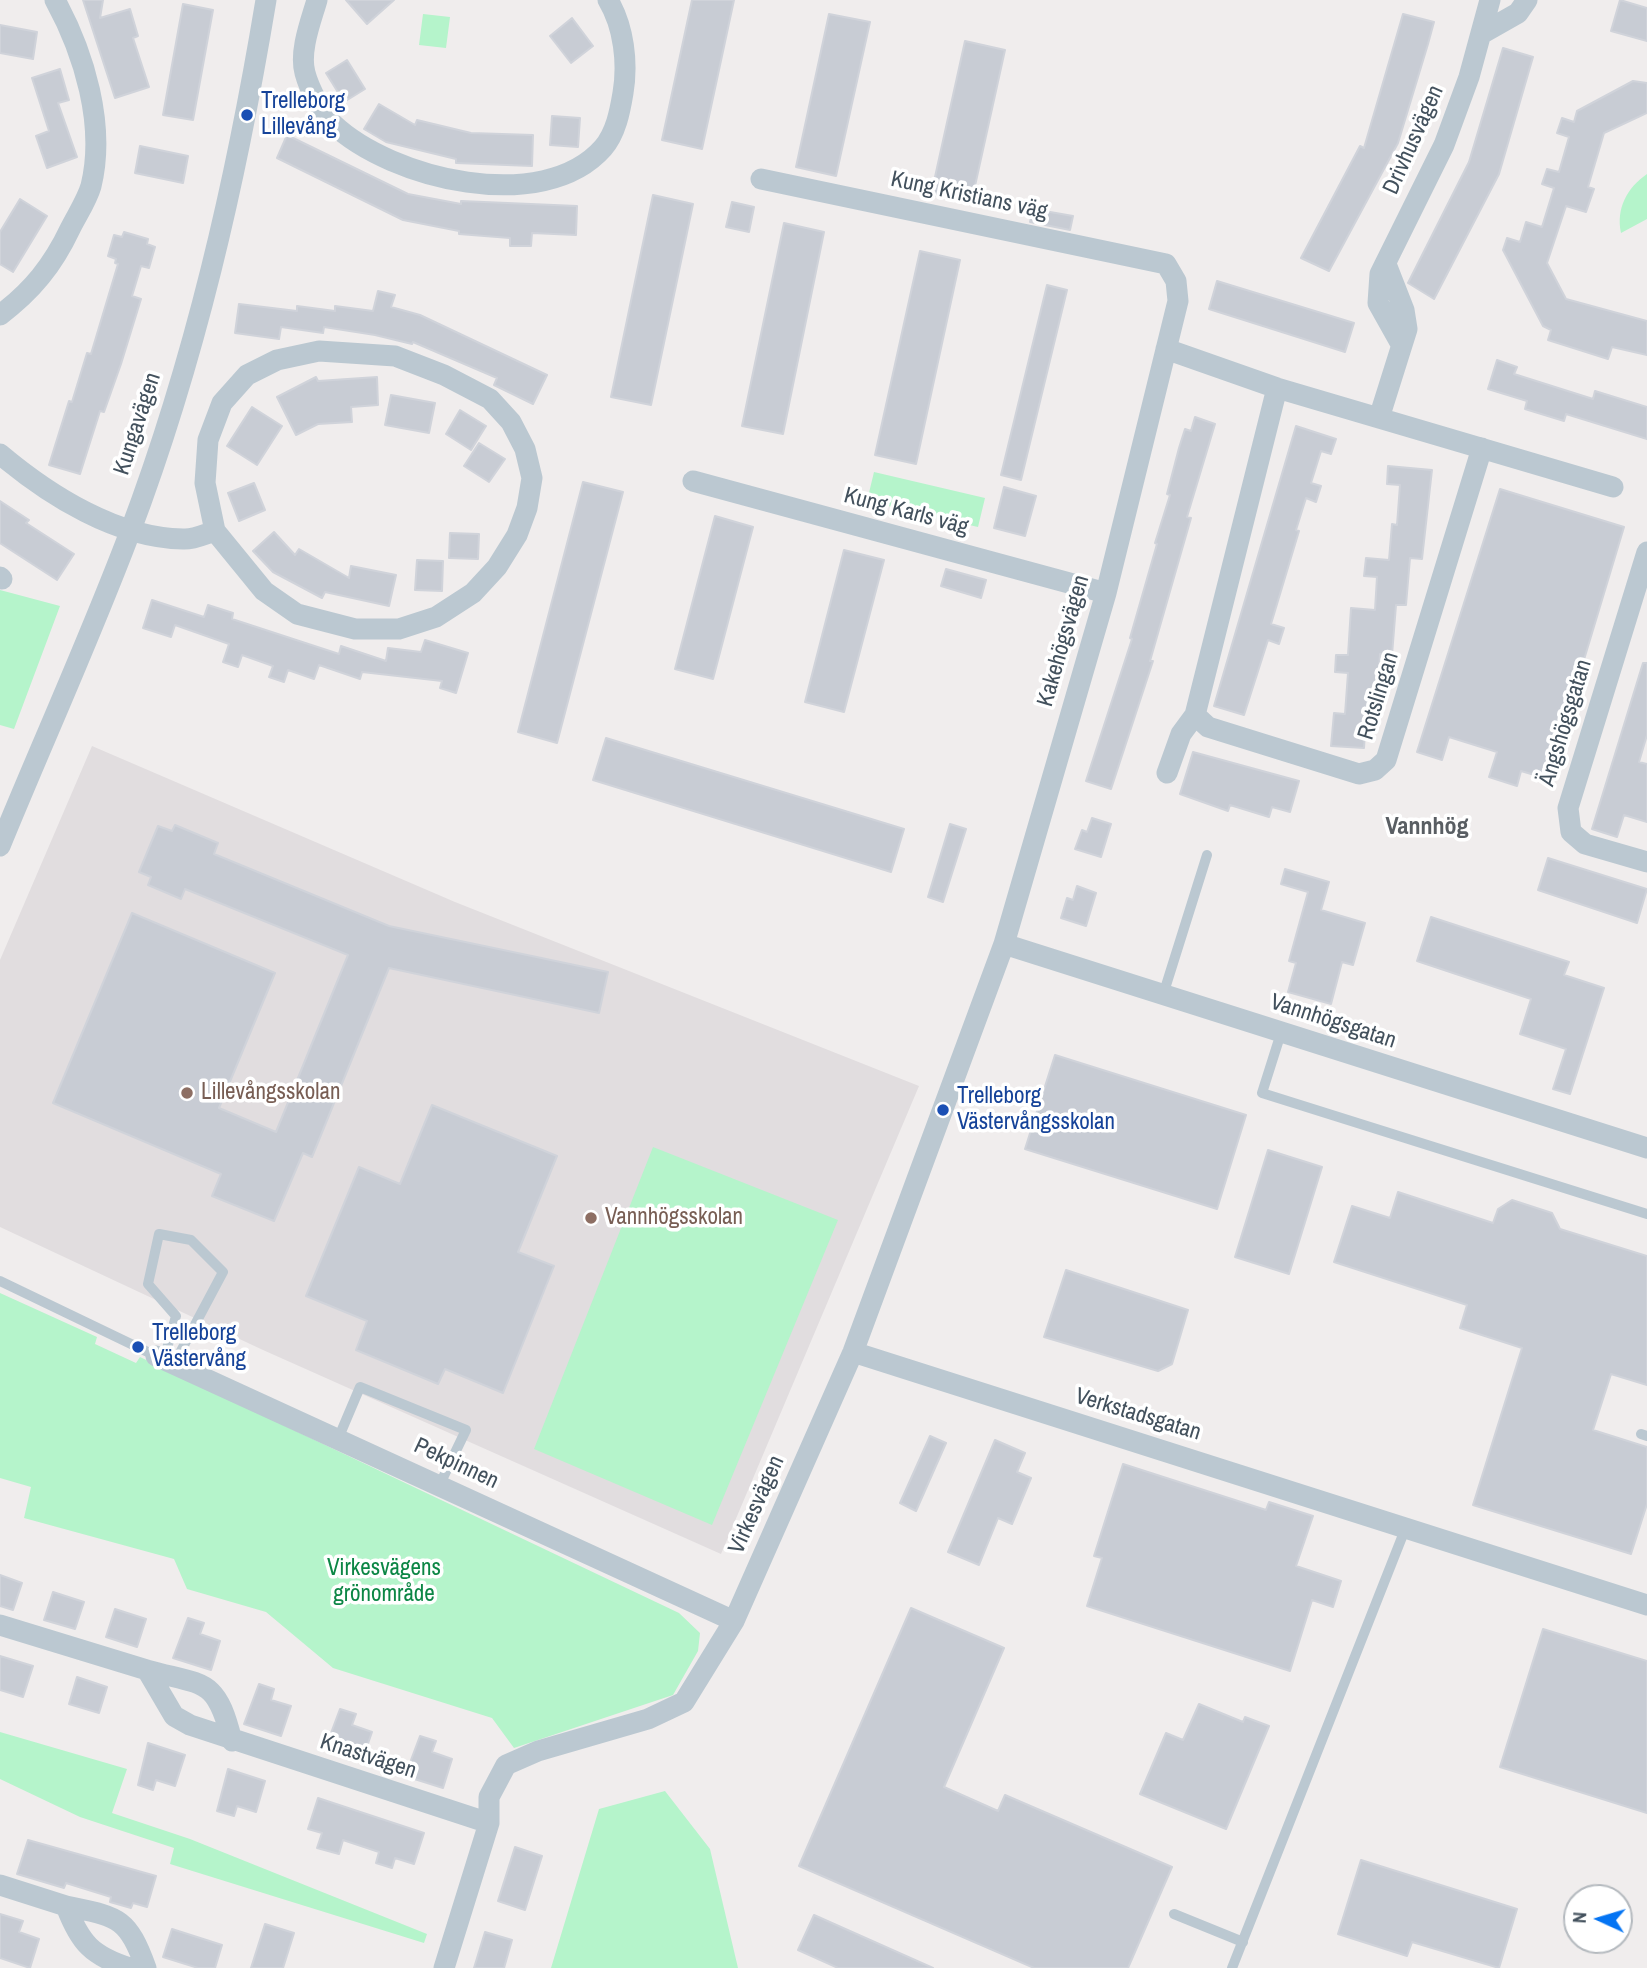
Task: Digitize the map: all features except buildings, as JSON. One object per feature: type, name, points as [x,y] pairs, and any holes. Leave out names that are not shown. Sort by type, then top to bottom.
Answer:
[{"type":"street","points":[[0,314],[41,280],[91,186],[93,107],[82,65],[55,0]]},
{"type":"street","name":"Kungavägen","points":[[0,846],[130,532],[182,375],[226,215],[266,0]]},
{"type":"street","points":[[317,0],[306,34],[304,72],[331,123],[380,155],[411,169],[471,183],[514,184],[543,182],[567,174],[603,148],[618,119],[625,82],[624,47],[608,0]]},
{"type":"street","name":"Drivhusvägen","points":[[1380,418],[1401,344],[1378,303],[1380,274],[1444,145],[1490,0]]},
{"type":"street","points":[[1481,34],[1518,13],[1527,0]]},
{"type":"street","name":"Kung Kristians väg","points":[[761,179],[1166,264]]},
{"type":"street","name":"Kakehögsvägen","points":[[1004,944],[1106,593],[1178,301],[1176,281],[1166,264]]},
{"type":"street","points":[[1166,349],[1277,388],[1613,487]]},
{"type":"street","points":[[319,351],[395,356],[444,375],[490,399],[511,422],[525,449],[532,478],[527,508],[517,535],[497,567],[473,593],[436,617],[399,629],[355,629],[297,614],[264,592],[215,531],[205,483],[208,440],[222,403],[247,374],[276,360],[319,351]]},
{"type":"street","points":[[1167,773],[1181,734],[1195,715],[1277,388]]},
{"type":"street","name":"Rotslingan","points":[[1195,715],[1208,727],[1359,774],[1375,770],[1386,760],[1482,448]]},
{"type":"street","points":[[0,454],[33,482],[130,532],[186,540],[215,531]]},
{"type":"street","name":"Kung Karls väg","points":[[693,481],[1106,593]]},
{"type":"street","name":"Ängshögsgatan","points":[[1647,552],[1568,808],[1570,832],[1585,844],[1647,862]]},
{"type":"street","name":"Vannhögsgatan","points":[[1004,944],[1647,1148]]},
{"type":"street","name":"Virkesvägen","points":[[444,1968],[489,1824],[489,1797],[506,1765],[538,1751],[648,1719],[684,1702],[734,1621],[853,1353],[1004,944]]},
{"type":"street","name":"Verkstadsgatan","points":[[853,1353],[1647,1605]]},
{"type":"street","name":"Pekpinnen","points":[[165,1359],[734,1621]]},
{"type":"street","points":[[0,1625],[199,1684],[215,1693],[224,1709],[232,1741]]},
{"type":"street","name":"Knastvägen","points":[[147,1670],[156,1690],[174,1716],[232,1741],[489,1824]]},
{"type":"street","points":[[0,1885],[66,1906],[112,1916],[124,1924],[138,1945],[146,1968]]},
{"type":"street","points":[[66,1906],[76,1933],[94,1952],[130,1968]]},
{"type":"lane","points":[[1163,995],[1207,855]]},
{"type":"lane","points":[[1281,1033],[1262,1093],[1647,1214]]},
{"type":"lane","points":[[159,1234],[191,1240],[223,1272],[165,1359],[176,1316],[148,1284],[159,1234]]},
{"type":"lane","points":[[0,1281],[165,1359]]},
{"type":"lane","points":[[338,1439],[360,1387],[466,1430],[439,1486]]},
{"type":"lane","points":[[1233,1968],[1406,1527]]},
{"type":"lane","points":[[1174,1914],[1243,1942]]},
{"type":"shaded area","points":[[92,746],[455,902],[919,1086],[721,1554],[263,1350],[0,1227],[0,960]]},
{"type":"green space","points":[[423,14],[450,17],[446,48],[419,45]]},
{"type":"green space","points":[[1647,174],[1647,219],[1621,233],[1620,215],[1625,199]]},
{"type":"green space","points":[[874,472],[985,498],[978,527],[867,501]]},
{"type":"green space","points":[[0,590],[60,606],[14,729],[0,725]]},
{"type":"green space","points":[[653,1147],[838,1220],[712,1525],[534,1449]]},
{"type":"green space","name":"Virkesvägens grönområde","points":[[0,1293],[97,1337],[95,1344],[136,1363],[140,1357],[679,1613],[700,1633],[698,1651],[673,1695],[514,1748],[492,1718],[333,1668],[266,1612],[187,1589],[174,1559],[24,1518],[31,1487],[0,1478]]},
{"type":"green space","points":[[0,1732],[127,1769],[112,1813],[190,1839],[427,1934],[424,1943],[170,1864],[174,1848],[80,1817],[0,1779]]},
{"type":"green space","points":[[665,1791],[710,1849],[738,1968],[551,1968],[599,1809]]},
{"type":"place","name":"Trelleborg Lillevång","points":[[247,115]]},
{"type":"place","name":"Lillevångsskolan","points":[[187,1093]]},
{"type":"place","name":"Trelleborg Västervångsskolan","points":[[943,1110]]},
{"type":"place","name":"Vannhögsskolan","points":[[591,1218]]},
{"type":"place","name":"Trelleborg Västervång","points":[[138,1347]]},
{"type":"district","name":"Vannhög","points":[[1427,828]]}]
